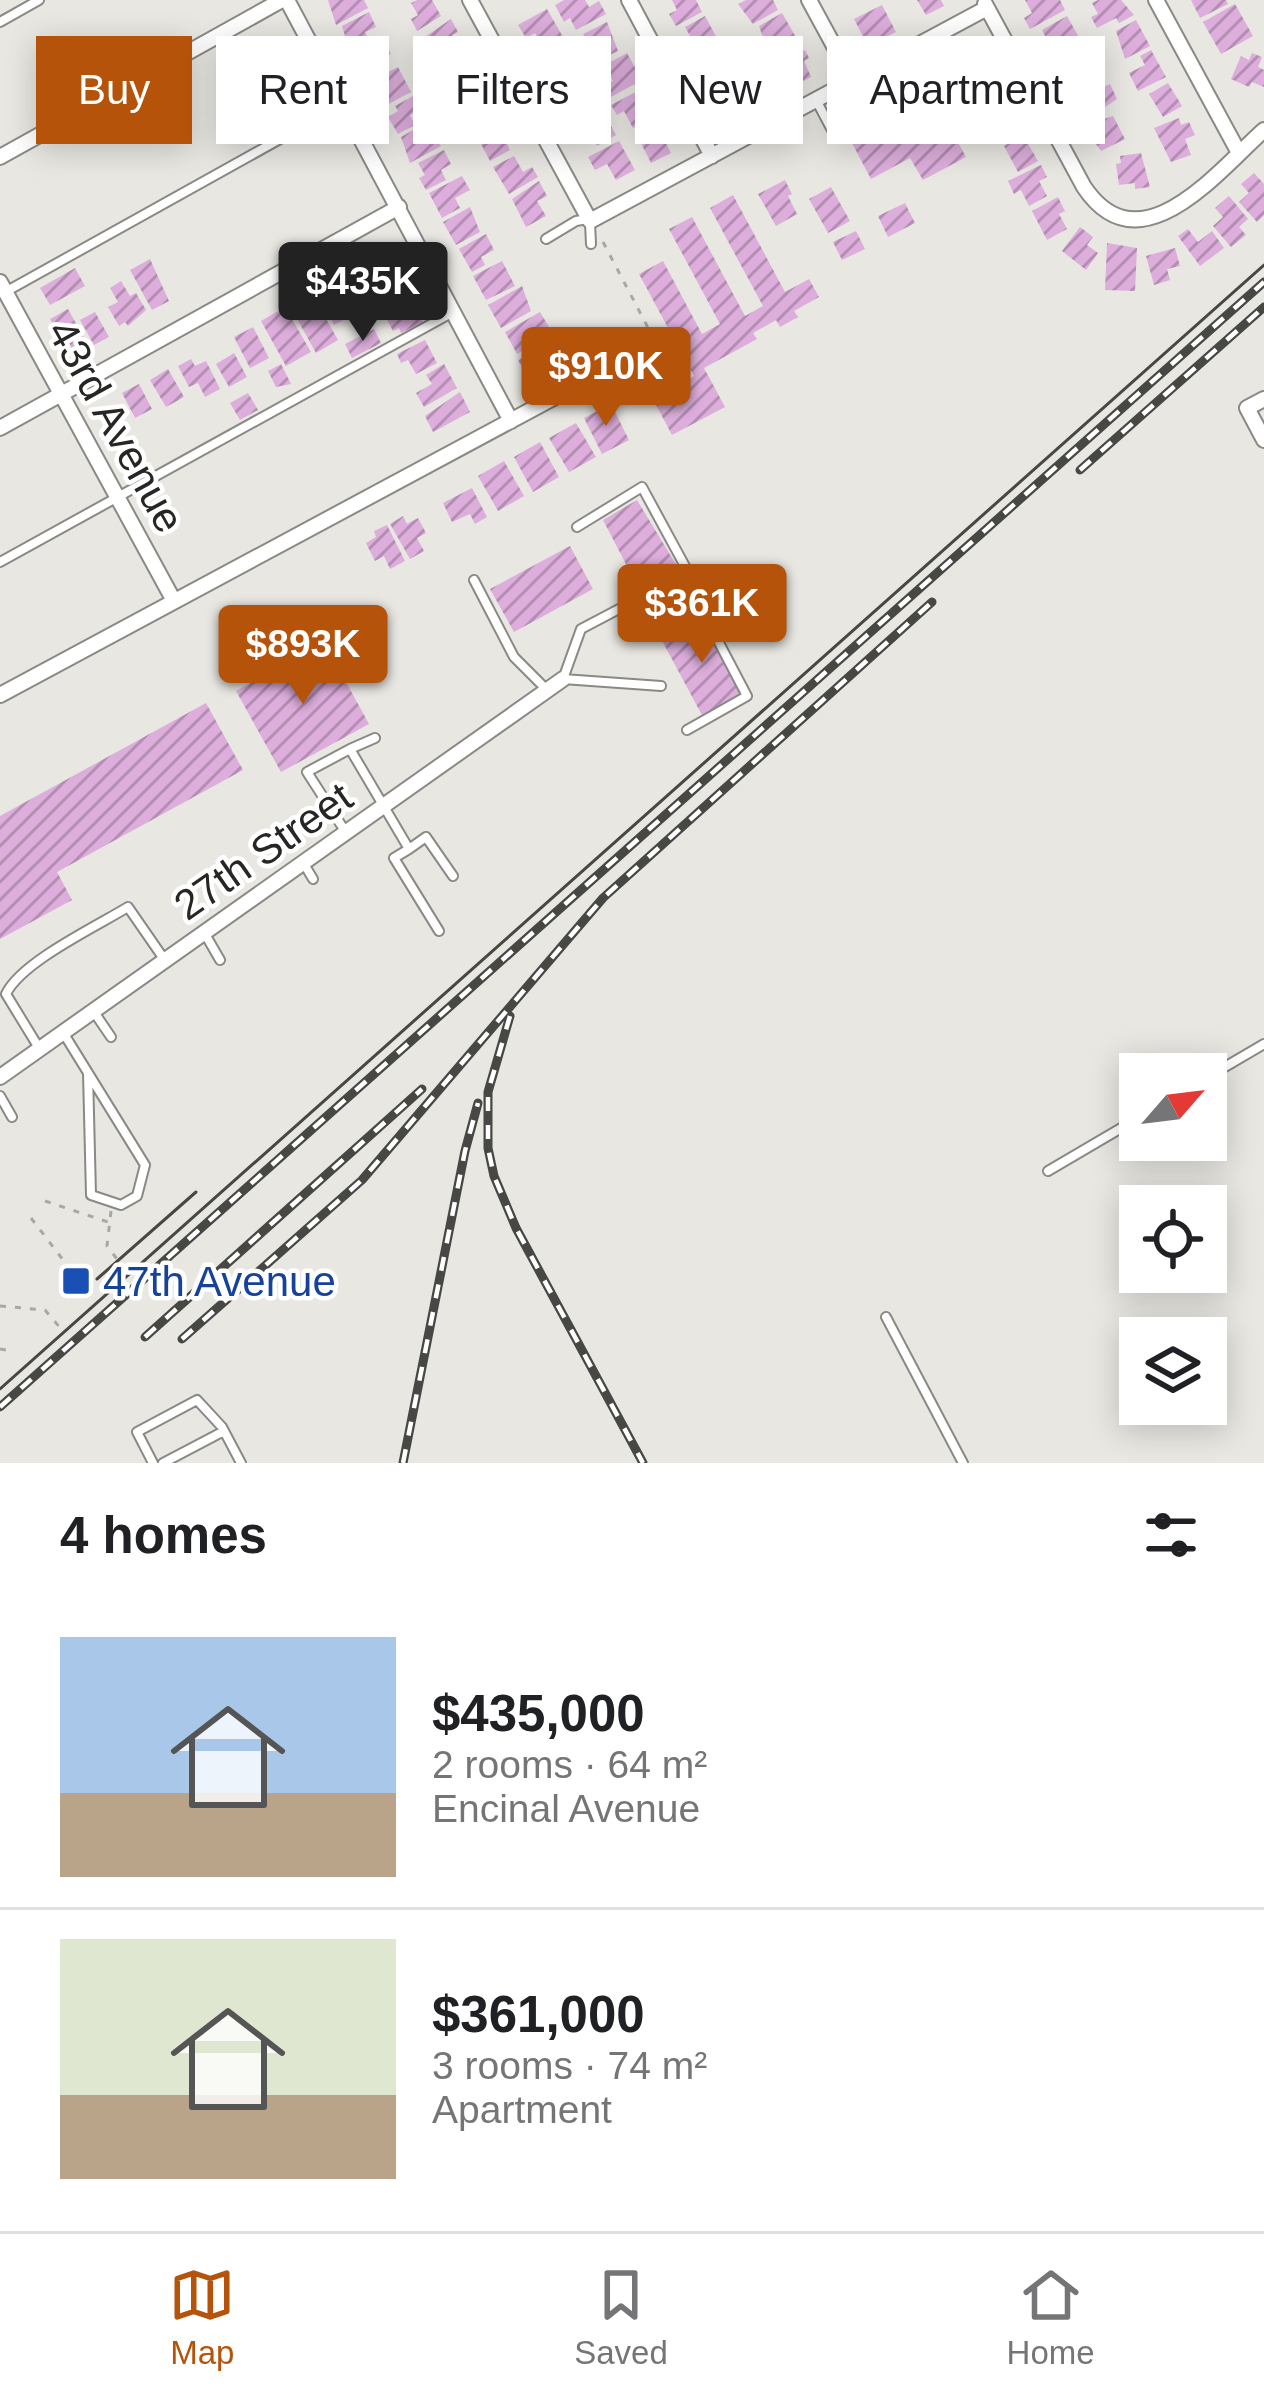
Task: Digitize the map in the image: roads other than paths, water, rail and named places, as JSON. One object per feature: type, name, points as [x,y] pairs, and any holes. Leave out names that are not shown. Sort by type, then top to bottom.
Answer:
[{"type":"street","points":[[0,157],[284,0],[304,36]]},
{"type":"street","points":[[470,0],[592,225],[827,94]]},
{"type":"street","points":[[628,0],[712,156]]},
{"type":"street","points":[[809,0],[829,36]]},
{"type":"street","points":[[1156,0],[1239,153]]},
{"type":"street","points":[[933,36],[985,4],[1084,187],[1114,215],[1142,220],[1169,212],[1264,130]]},
{"type":"street","points":[[365,144],[511,421]]},
{"type":"street","points":[[0,428],[399,207]]},
{"type":"street","name":"43rd Avenue","points":[[2,289],[174,602]]},
{"type":"street","points":[[0,695],[596,375]]},
{"type":"street","points":[[1264,399],[1247,408],[1264,440]]},
{"type":"street","name":"27th Street","points":[[0,1077],[563,679]]},
{"type":"lane","points":[[0,22],[39,0]]},
{"type":"lane","points":[[816,100],[827,120]]},
{"type":"lane","points":[[2,289],[269,144]]},
{"type":"lane","points":[[546,238],[576,221],[592,225],[591,244]]},
{"type":"lane","points":[[0,562],[454,311]]},
{"type":"lane","points":[[624,386],[662,363]]},
{"type":"lane","points":[[577,527],[642,487],[693,581],[641,608],[620,609],[581,629],[563,679],[661,686]]},
{"type":"lane","points":[[474,580],[514,657],[548,690]]},
{"type":"lane","points":[[631,630],[694,595],[747,696],[687,730]]},
{"type":"lane","points":[[346,832],[307,772],[375,738]]},
{"type":"lane","points":[[350,749],[410,849]]},
{"type":"lane","points":[[439,931],[394,858],[426,837],[453,876]]},
{"type":"lane","points":[[304,862],[314,879]]},
{"type":"lane","points":[[40,1049],[6,994],[9,985],[34,966],[128,907],[165,960]]},
{"type":"lane","points":[[204,933],[220,960]]},
{"type":"lane","points":[[94,1011],[111,1037]]},
{"type":"lane","points":[[63,1033],[88,1073],[145,1165],[137,1196],[121,1205],[91,1195],[88,1073]]},
{"type":"lane","points":[[1227,1066],[1264,1044]]},
{"type":"lane","points":[[0,1096],[12,1117]]},
{"type":"lane","points":[[1048,1171],[1119,1129]]},
{"type":"lane","points":[[886,1317],[963,1463]]},
{"type":"lane","points":[[153,1463],[137,1432],[197,1400],[206,1405],[241,1463]]},
{"type":"lane","points":[[163,1463],[224,1431]]},
{"type":"tram line","points":[[0,1389],[1264,265]]},
{"type":"tram line","points":[[97,1279],[196,1192]]},
{"type":"railway","points":[[0,1407],[1264,282]]},
{"type":"railway","points":[[1080,470],[1264,307]]},
{"type":"railway","points":[[182,1339],[362,1180],[603,898],[932,602]]},
{"type":"railway","points":[[510,1016],[488,1092],[488,1148],[494,1176],[516,1228],[643,1463]]},
{"type":"railway","points":[[145,1337],[422,1089]]},
{"type":"railway","points":[[403,1463],[478,1103]]},
{"type":"place","name":"47th Avenue","points":[[76,1281]]}]
